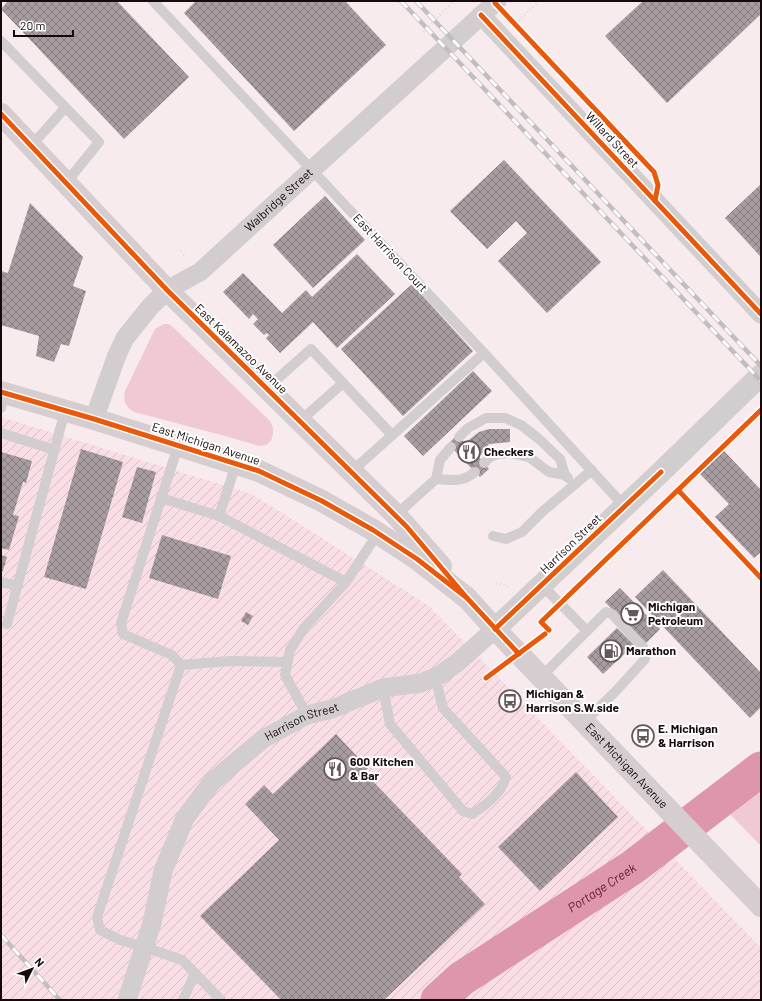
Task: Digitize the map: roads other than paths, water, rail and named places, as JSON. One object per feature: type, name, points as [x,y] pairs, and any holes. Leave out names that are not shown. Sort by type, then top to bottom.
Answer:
[{"type":"main road","name":"East Kalamazoo Avenue","points":[[1,114],[167,290],[396,515],[431,554],[467,598]]},
{"type":"main road","name":"East Michigan Avenue","points":[[2,398],[65,411],[94,419],[259,471],[322,501],[378,533],[417,559],[467,598],[494,629],[761,906]]},
{"type":"street","name":"Walbridge Street","points":[[94,419],[117,355],[125,338],[150,307],[167,290],[200,272],[496,2]]},
{"type":"street","name":"Willard Street","points":[[481,15],[761,314]]},
{"type":"street","name":"Harrison Street","points":[[127,1000],[152,923],[163,871],[185,818],[212,782],[263,739],[307,715],[332,709],[383,688],[421,683],[435,677],[458,662],[542,585],[761,375]]},
{"type":"lane","name":"East Harrison Court","points":[[153,1],[484,352],[624,506]]},
{"type":"lane","points":[[1,40],[99,142],[66,183]]},
{"type":"lane","points":[[31,146],[65,108]]},
{"type":"lane","points":[[266,388],[311,349],[392,435]]},
{"type":"lane","points":[[351,472],[484,352]]},
{"type":"lane","points":[[300,421],[343,383]]},
{"type":"lane","points":[[7,624],[65,411]]},
{"type":"lane","points":[[459,437],[468,428],[486,418],[505,418],[521,425],[539,439],[560,459],[565,474],[575,485]]},
{"type":"lane","points":[[1,433],[55,450]]},
{"type":"lane","points":[[178,446],[120,623],[123,634],[172,655],[182,665]]},
{"type":"lane","points":[[396,515],[436,479],[440,460],[450,447]]},
{"type":"lane","points":[[484,463],[490,457],[511,452],[529,457],[549,472],[565,474]]},
{"type":"lane","points":[[219,516],[236,464]]},
{"type":"lane","points":[[493,536],[506,539],[522,532],[543,511],[592,470]]},
{"type":"lane","points":[[436,479],[460,480],[475,472]]},
{"type":"lane","points":[[161,498],[219,516],[346,582]]},
{"type":"lane","points":[[307,715],[285,675],[290,650],[304,628],[346,582],[378,533]]},
{"type":"lane","points":[[1,582],[18,586]]},
{"type":"lane","points":[[542,585],[587,631]]},
{"type":"lane","points":[[541,677],[606,612],[612,614],[643,647],[645,659],[616,691],[584,722]]},
{"type":"lane","points":[[182,665],[230,660],[288,662]]},
{"type":"lane","points":[[182,665],[97,917],[100,930],[120,940],[144,946],[182,960],[221,1000]]},
{"type":"lane","points":[[383,688],[390,724],[463,812],[472,814],[487,804],[495,796],[504,786],[506,777],[443,708],[435,677]]},
{"type":"lane","points":[[182,1000],[195,972]]},
{"type":"waterway","name":"Portage Creek","points":[[438,1000],[461,979],[633,867],[761,769]]},
{"type":"railway","points":[[401,1],[761,381]]},
{"type":"railway","points":[[416,1],[761,366]]},
{"type":"railway","points":[[1,935],[60,1000]]},
{"type":"place","name":"Checkers","points":[[469,452]]},
{"type":"place","name":"Michigan Petroleum","points":[[632,614]]},
{"type":"place","name":"Marathon","points":[[611,651]]},
{"type":"place","name":"Michigan & Harrison S.W.side","points":[[510,701]]},
{"type":"place","name":"E. Michigan & Harrison","points":[[643,736]]},
{"type":"place","name":"600 Kitchen & Bar","points":[[335,769]]}]
